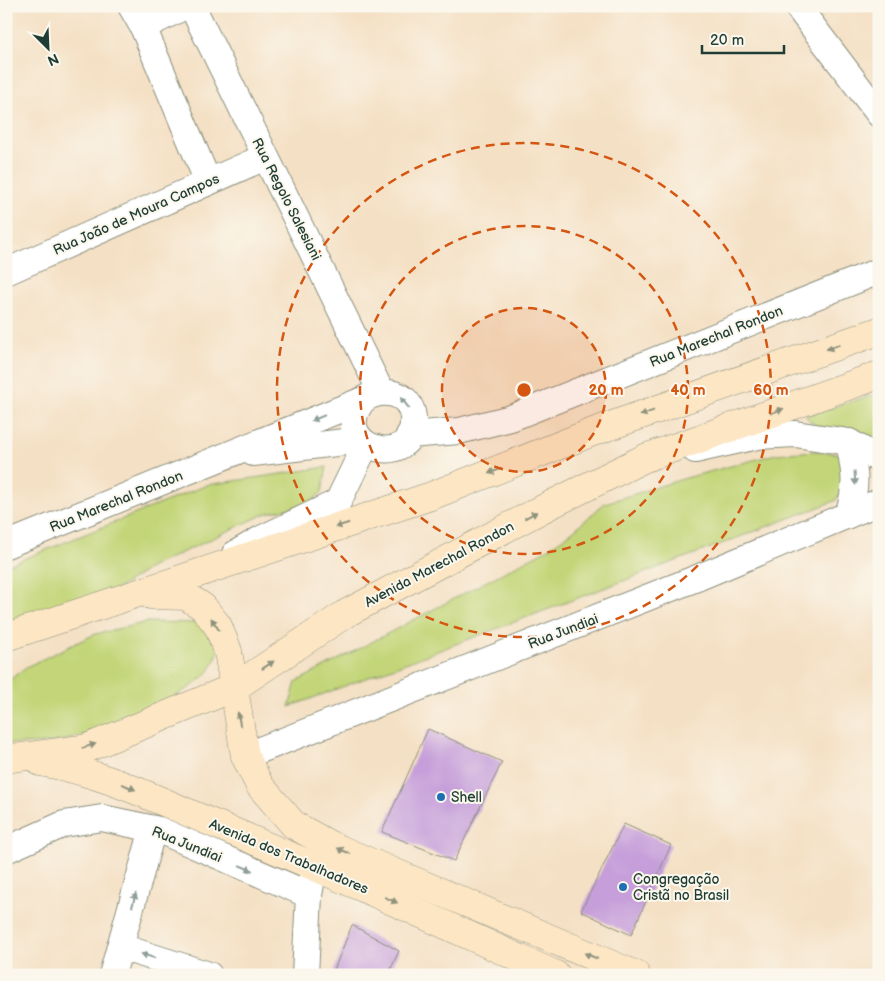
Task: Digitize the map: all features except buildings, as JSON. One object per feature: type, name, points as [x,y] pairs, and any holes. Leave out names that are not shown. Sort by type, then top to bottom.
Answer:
[{"type":"main road","points":[[10,638],[128,595],[432,496],[593,432],[879,331]]},
{"type":"main road","name":"Avenida Marechal Rondon","points":[[9,758],[86,748],[235,687],[345,614],[546,507],[645,458],[879,375]]},
{"type":"main road","name":"Avenida dos Trabalhadores","points":[[128,595],[186,596],[203,607],[218,626],[228,651],[245,756],[260,786],[294,825],[330,845],[636,975]]},
{"type":"main road","name":"Avenida dos Trabalhadores","points":[[9,758],[57,765],[99,775],[314,865],[556,975]]},
{"type":"street","points":[[186,6],[137,17],[208,182]]},
{"type":"street","name":"Rua Regolo Salesiani","points":[[192,6],[265,157],[295,212],[372,396]]},
{"type":"street","points":[[797,6],[879,114]]},
{"type":"street","name":"Rua João de Moura Campos","points":[[6,272],[265,157]]},
{"type":"street","name":"Rua Marechal Rondon","points":[[409,436],[460,432],[511,418],[877,276]]},
{"type":"street","points":[[225,456],[364,442],[385,450],[403,443],[409,436],[413,415],[409,405],[402,398],[392,393],[372,396],[354,415],[356,433],[364,442]]},
{"type":"street","name":"Rua Marechal Rondon","points":[[6,545],[372,396]]},
{"type":"street","points":[[645,458],[757,436],[795,434],[848,442],[879,459]]},
{"type":"street","points":[[214,567],[261,539],[338,502],[364,442]]},
{"type":"street","points":[[848,442],[855,476],[855,491],[848,515]]},
{"type":"street","name":"Rua Jundiai","points":[[245,756],[698,578],[879,502]]},
{"type":"street","name":"Rua Jundiai","points":[[6,850],[64,824],[102,818],[153,829],[309,895]]},
{"type":"street","points":[[112,975],[153,829]]},
{"type":"street","points":[[305,975],[309,895],[314,865]]},
{"type":"street","points":[[121,947],[209,975]]},
{"type":"green space","points":[[879,393],[879,447],[816,426],[805,416]]},
{"type":"green space","points":[[814,451],[842,454],[844,489],[835,501],[289,707],[296,682],[546,550],[573,531],[605,503],[686,478],[776,454]]},
{"type":"green space","points":[[327,467],[322,492],[309,504],[267,513],[151,567],[116,590],[6,631],[6,566],[207,485]]},
{"type":"green space","points":[[148,622],[200,623],[219,650],[209,671],[199,681],[165,702],[104,728],[71,739],[55,742],[31,744],[6,743],[6,683],[26,667],[95,634]]},
{"type":"place","name":"Shell","points":[[441,797]]},
{"type":"place","name":"Congregação Cristã no Brasil","points":[[623,887]]}]
